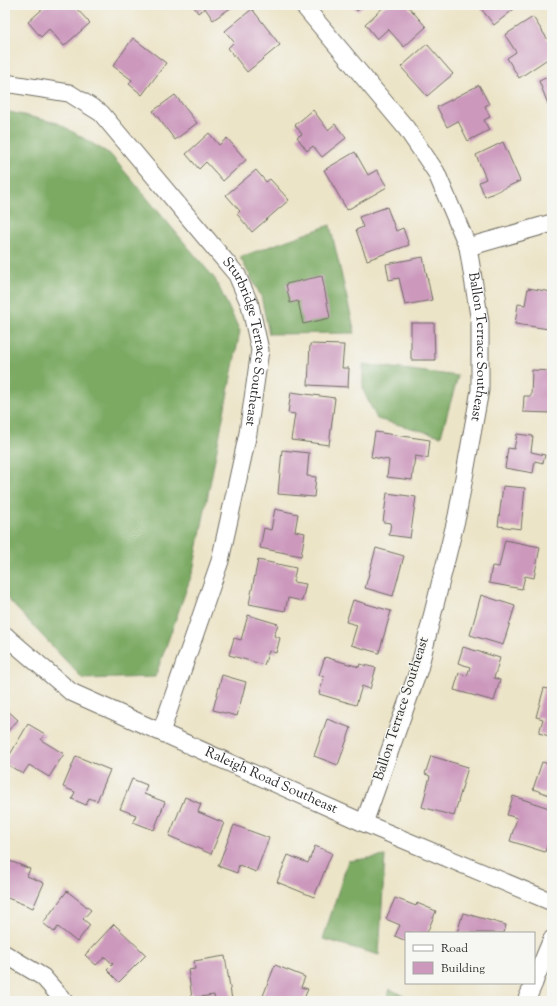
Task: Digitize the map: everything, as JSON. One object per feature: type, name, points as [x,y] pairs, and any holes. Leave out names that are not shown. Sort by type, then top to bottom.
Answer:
[{"type":"street","name":"Ballon Terrace Southeast","points":[[303,5],[406,128],[436,172],[468,247],[480,322],[480,390],[457,516],[419,669],[364,822]]},
{"type":"street","name":"Sturbridge Terrace Southeast","points":[[5,83],[69,93],[101,113],[237,275],[250,305],[260,350],[248,433],[220,561],[161,732]]},
{"type":"street","points":[[468,247],[552,223]]},
{"type":"street","name":"Raleigh Road Southeast","points":[[5,635],[71,692],[364,822],[552,902]]},
{"type":"street","points":[[535,980],[552,939]]},
{"type":"street","points":[[5,954],[43,976],[64,1001]]},
{"type":"street","points":[[526,1001],[533,984]]},
{"type":"green space","points":[[5,111],[58,123],[110,154],[215,279],[240,331],[193,571],[155,677],[83,679],[5,596]]},
{"type":"green space","points":[[330,225],[355,333],[269,334],[261,296],[240,257]]},
{"type":"green space","points":[[363,364],[458,376],[441,436],[377,419],[363,390]]},
{"type":"green space","points":[[385,856],[379,955],[323,939],[348,861]]},
{"type":"green space","points":[[390,989],[413,1001],[387,1001]]},
{"type":"building","points":[[47,5],[73,5],[90,23],[64,46],[49,29],[41,37],[28,22]]},
{"type":"building","points":[[193,5],[235,5],[213,20],[205,8],[198,13]]},
{"type":"building","points":[[352,5],[364,5],[357,11]]},
{"type":"building","points":[[386,5],[407,5],[426,27],[404,47],[388,29],[377,39],[365,24]]},
{"type":"building","points":[[478,5],[519,5],[494,25]]},
{"type":"building","points":[[252,9],[280,45],[247,72],[228,48],[234,42],[225,31]]},
{"type":"building","points":[[533,17],[552,46],[552,56],[519,78],[507,58],[516,52],[505,35]]},
{"type":"building","points":[[133,38],[166,63],[142,95],[129,84],[132,80],[113,66]]},
{"type":"building","points":[[427,44],[453,74],[427,96],[401,67]]},
{"type":"building","points":[[552,75],[552,114],[539,81]]},
{"type":"building","points":[[479,85],[489,104],[485,106],[490,117],[484,120],[489,130],[468,141],[458,121],[447,127],[437,107]]},
{"type":"building","points":[[175,95],[197,123],[175,140],[153,111]]},
{"type":"building","points":[[313,110],[328,130],[335,124],[346,138],[322,157],[313,146],[307,151],[297,137],[302,134],[295,125]]},
{"type":"building","points":[[209,133],[219,145],[227,138],[246,160],[223,181],[206,162],[199,169],[186,154]]},
{"type":"building","points":[[503,142],[520,181],[485,197],[479,182],[486,179],[476,155]]},
{"type":"building","points":[[355,152],[368,175],[377,170],[387,187],[347,210],[324,170]]},
{"type":"building","points":[[256,170],[266,182],[270,179],[289,200],[252,232],[237,214],[240,211],[226,195]]},
{"type":"building","points":[[387,207],[396,231],[403,228],[409,245],[367,260],[356,230],[363,227],[359,217]]},
{"type":"building","points":[[423,257],[432,300],[405,305],[399,278],[389,280],[386,264]]},
{"type":"building","points":[[322,276],[330,318],[303,324],[298,301],[290,303],[286,284]]},
{"type":"building","points":[[528,288],[552,292],[552,309],[549,329],[515,324],[518,304],[525,305]]},
{"type":"building","points":[[411,323],[434,323],[435,360],[411,360]]},
{"type":"building","points":[[310,344],[344,345],[342,368],[349,368],[348,387],[308,385]]},
{"type":"building","points":[[532,370],[552,371],[552,413],[523,412],[524,396],[531,396]]},
{"type":"building","points":[[291,392],[335,398],[329,445],[291,440],[295,414],[288,413]]},
{"type":"building","points":[[375,432],[430,440],[428,458],[415,456],[412,480],[387,477],[389,460],[371,457]]},
{"type":"building","points":[[517,434],[533,436],[531,452],[545,455],[543,463],[535,461],[533,473],[505,468],[508,448],[514,449]]},
{"type":"building","points":[[282,450],[309,453],[307,476],[316,477],[314,497],[278,494]]},
{"type":"building","points":[[503,486],[525,488],[521,529],[498,526]]},
{"type":"building","points":[[387,493],[416,497],[410,538],[389,535],[391,523],[383,522]]},
{"type":"building","points":[[275,509],[298,514],[295,531],[305,533],[301,556],[260,548],[264,528],[271,530]]},
{"type":"building","points":[[505,540],[540,547],[534,578],[525,576],[522,589],[489,583],[492,566],[499,567]]},
{"type":"building","points":[[376,548],[404,556],[393,596],[365,588]]},
{"type":"building","points":[[258,560],[296,568],[293,582],[306,584],[302,601],[288,598],[285,611],[249,604]]},
{"type":"building","points":[[481,595],[515,606],[503,645],[470,635]]},
{"type":"building","points":[[353,600],[391,611],[379,653],[351,645],[357,625],[346,622]]},
{"type":"building","points":[[248,615],[278,624],[274,636],[280,638],[276,653],[269,651],[264,665],[229,655],[234,638],[241,640]]},
{"type":"building","points":[[463,647],[500,658],[494,678],[500,680],[494,701],[454,690],[459,673],[467,676],[470,667],[458,663]]},
{"type":"building","points":[[325,657],[359,667],[360,664],[376,668],[370,689],[362,686],[356,705],[319,694],[324,677],[319,675]]},
{"type":"building","points":[[222,675],[246,682],[237,716],[213,710]]},
{"type":"building","points":[[544,688],[552,690],[552,737],[539,733],[543,719],[536,717]]},
{"type":"building","points":[[5,708],[18,720],[5,734]]},
{"type":"building","points":[[327,719],[351,728],[338,765],[314,756]]},
{"type":"building","points":[[28,724],[45,734],[41,740],[64,754],[49,777],[29,765],[23,774],[5,763]]},
{"type":"building","points":[[76,756],[110,770],[97,801],[89,798],[86,805],[72,799],[75,792],[63,787]]},
{"type":"building","points":[[431,756],[468,767],[454,816],[422,807],[430,776],[425,774]]},
{"type":"building","points":[[542,762],[552,765],[552,796],[533,789]]},
{"type":"building","points":[[132,779],[147,785],[144,794],[165,802],[154,830],[133,822],[136,815],[120,809]]},
{"type":"building","points":[[513,796],[552,809],[552,830],[545,852],[510,841],[517,818],[507,815]]},
{"type":"building","points":[[185,797],[201,804],[198,812],[224,823],[211,854],[169,836]]},
{"type":"building","points":[[234,825],[269,838],[256,872],[239,865],[237,873],[218,866]]},
{"type":"building","points":[[315,846],[332,853],[314,897],[277,882],[288,855],[308,863]]},
{"type":"building","points":[[10,861],[30,869],[27,876],[44,883],[33,908],[5,897],[5,873]]},
{"type":"building","points":[[67,891],[91,910],[83,919],[90,925],[77,942],[58,927],[54,932],[43,923]]},
{"type":"building","points":[[395,898],[416,906],[417,903],[436,911],[427,932],[405,932],[405,941],[395,936],[400,925],[386,919]]},
{"type":"building","points":[[463,913],[506,925],[504,932],[457,932]]},
{"type":"building","points":[[114,924],[146,955],[119,982],[107,970],[113,964],[105,957],[96,965],[85,955]]},
{"type":"building","points":[[225,956],[232,1000],[215,1001],[214,995],[192,998],[188,970],[195,969],[194,961]]},
{"type":"building","points":[[275,965],[305,977],[301,987],[308,989],[303,1001],[261,1001]]}]
